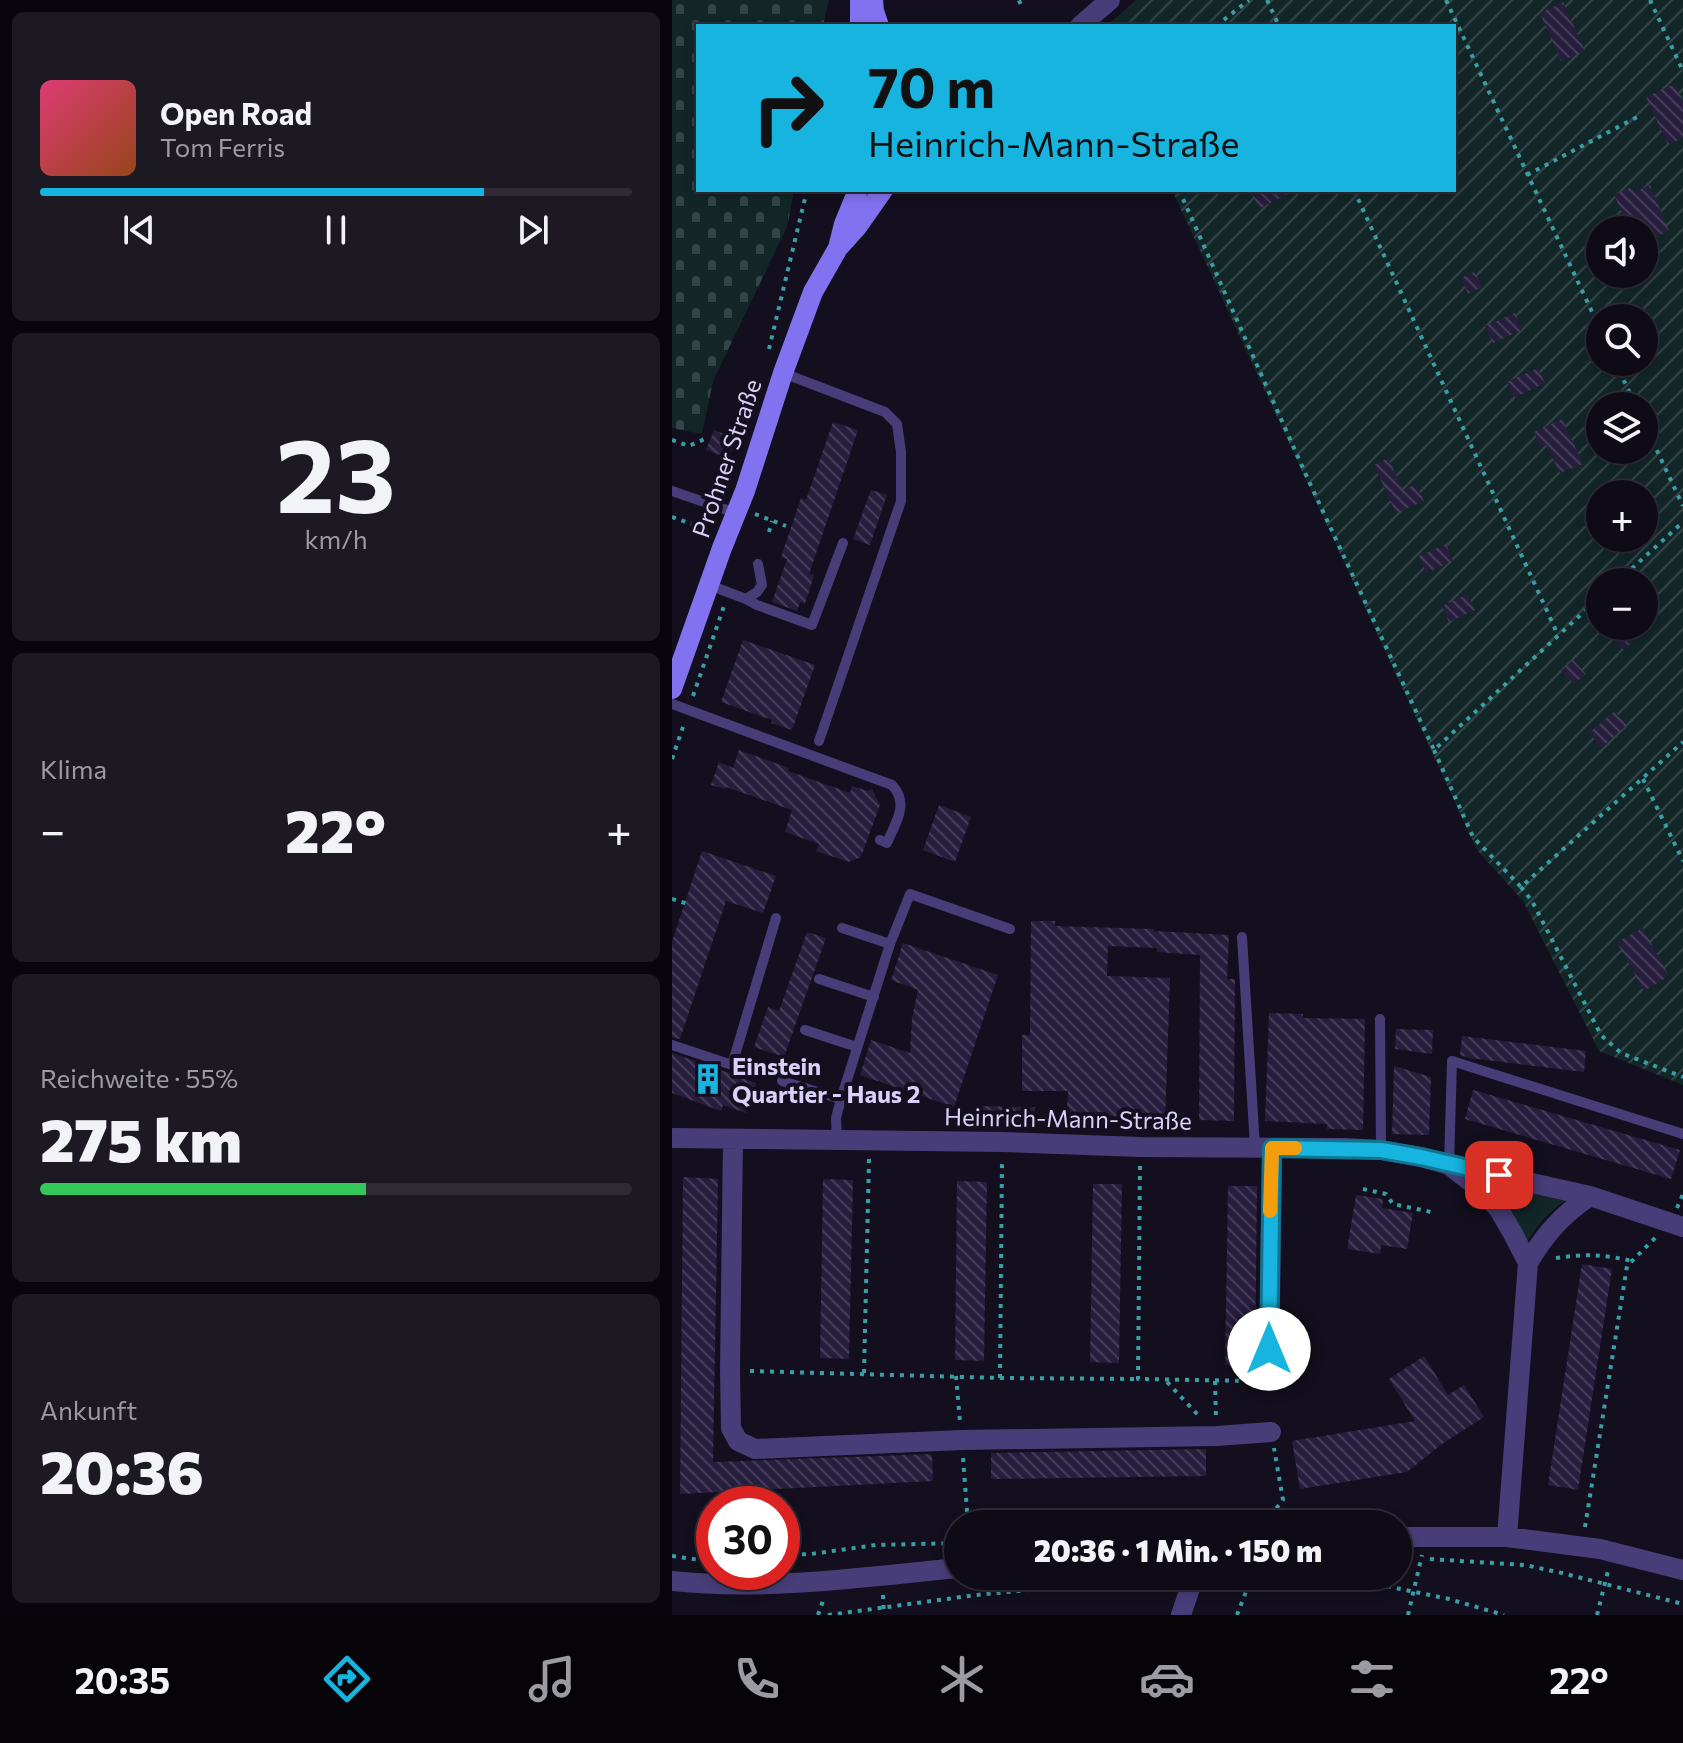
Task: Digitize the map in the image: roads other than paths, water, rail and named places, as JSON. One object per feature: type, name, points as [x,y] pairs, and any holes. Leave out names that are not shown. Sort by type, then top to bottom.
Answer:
[{"type":"main road","points":[[860,0],[860,24]]},
{"type":"main road","points":[[873,0],[878,24]]},
{"type":"main road","name":"Prohner Straße","points":[[838,248],[857,192]]},
{"type":"main road","name":"Prohner Straße","points":[[672,689],[709,585],[746,514],[783,373],[813,292],[838,248],[882,192]]},
{"type":"street","points":[[1082,24],[1110,0]]},
{"type":"street","name":"Heinrich-Mann-Straße","points":[[672,1138],[1381,1150],[1590,1196],[1677,1225]]},
{"type":"street","points":[[733,1139],[730,1370],[731,1428],[738,1441],[755,1449],[1271,1432]]},
{"type":"street","points":[[1263,1147],[1269,1381]]},
{"type":"street","name":"Heinrich-Mann-Straße","points":[[1449,1165],[1479,1188],[1498,1208],[1528,1263]]},
{"type":"street","points":[[1507,1537],[1528,1263],[1541,1241],[1564,1215],[1590,1196]]},
{"type":"street","points":[[1412,1537],[1507,1537],[1613,1552],[1683,1570]]},
{"type":"street","points":[[672,1581],[758,1584],[831,1581],[944,1569]]},
{"type":"street","points":[[1181,1615],[1189,1590]]},
{"type":"lane","points":[[783,373],[885,412],[897,424],[901,452],[901,501],[819,741]]},
{"type":"lane","points":[[672,491],[746,514]]},
{"type":"lane","points":[[709,585],[812,625],[843,543]]},
{"type":"lane","points":[[746,599],[762,585],[758,564]]},
{"type":"lane","points":[[672,704],[892,785],[901,799],[900,811],[887,843],[880,840]]},
{"type":"lane","points":[[837,1140],[836,1118],[841,1099],[890,944],[910,894],[1010,929]]},
{"type":"lane","points":[[672,1045],[732,1065],[776,918]]},
{"type":"lane","points":[[842,928],[890,944]]},
{"type":"lane","points":[[1242,937],[1263,1147]]},
{"type":"lane","points":[[819,979],[874,997]]},
{"type":"lane","points":[[1380,1019],[1381,1150]]},
{"type":"lane","points":[[805,1030],[857,1047]]},
{"type":"lane","points":[[1449,1165],[1452,1061],[1683,1134]]},
{"type":"lane","points":[[782,1081],[841,1099]]},
{"type":"place","name":"Einstein Quartier - Haus 2","points":[[708,1079]]}]
